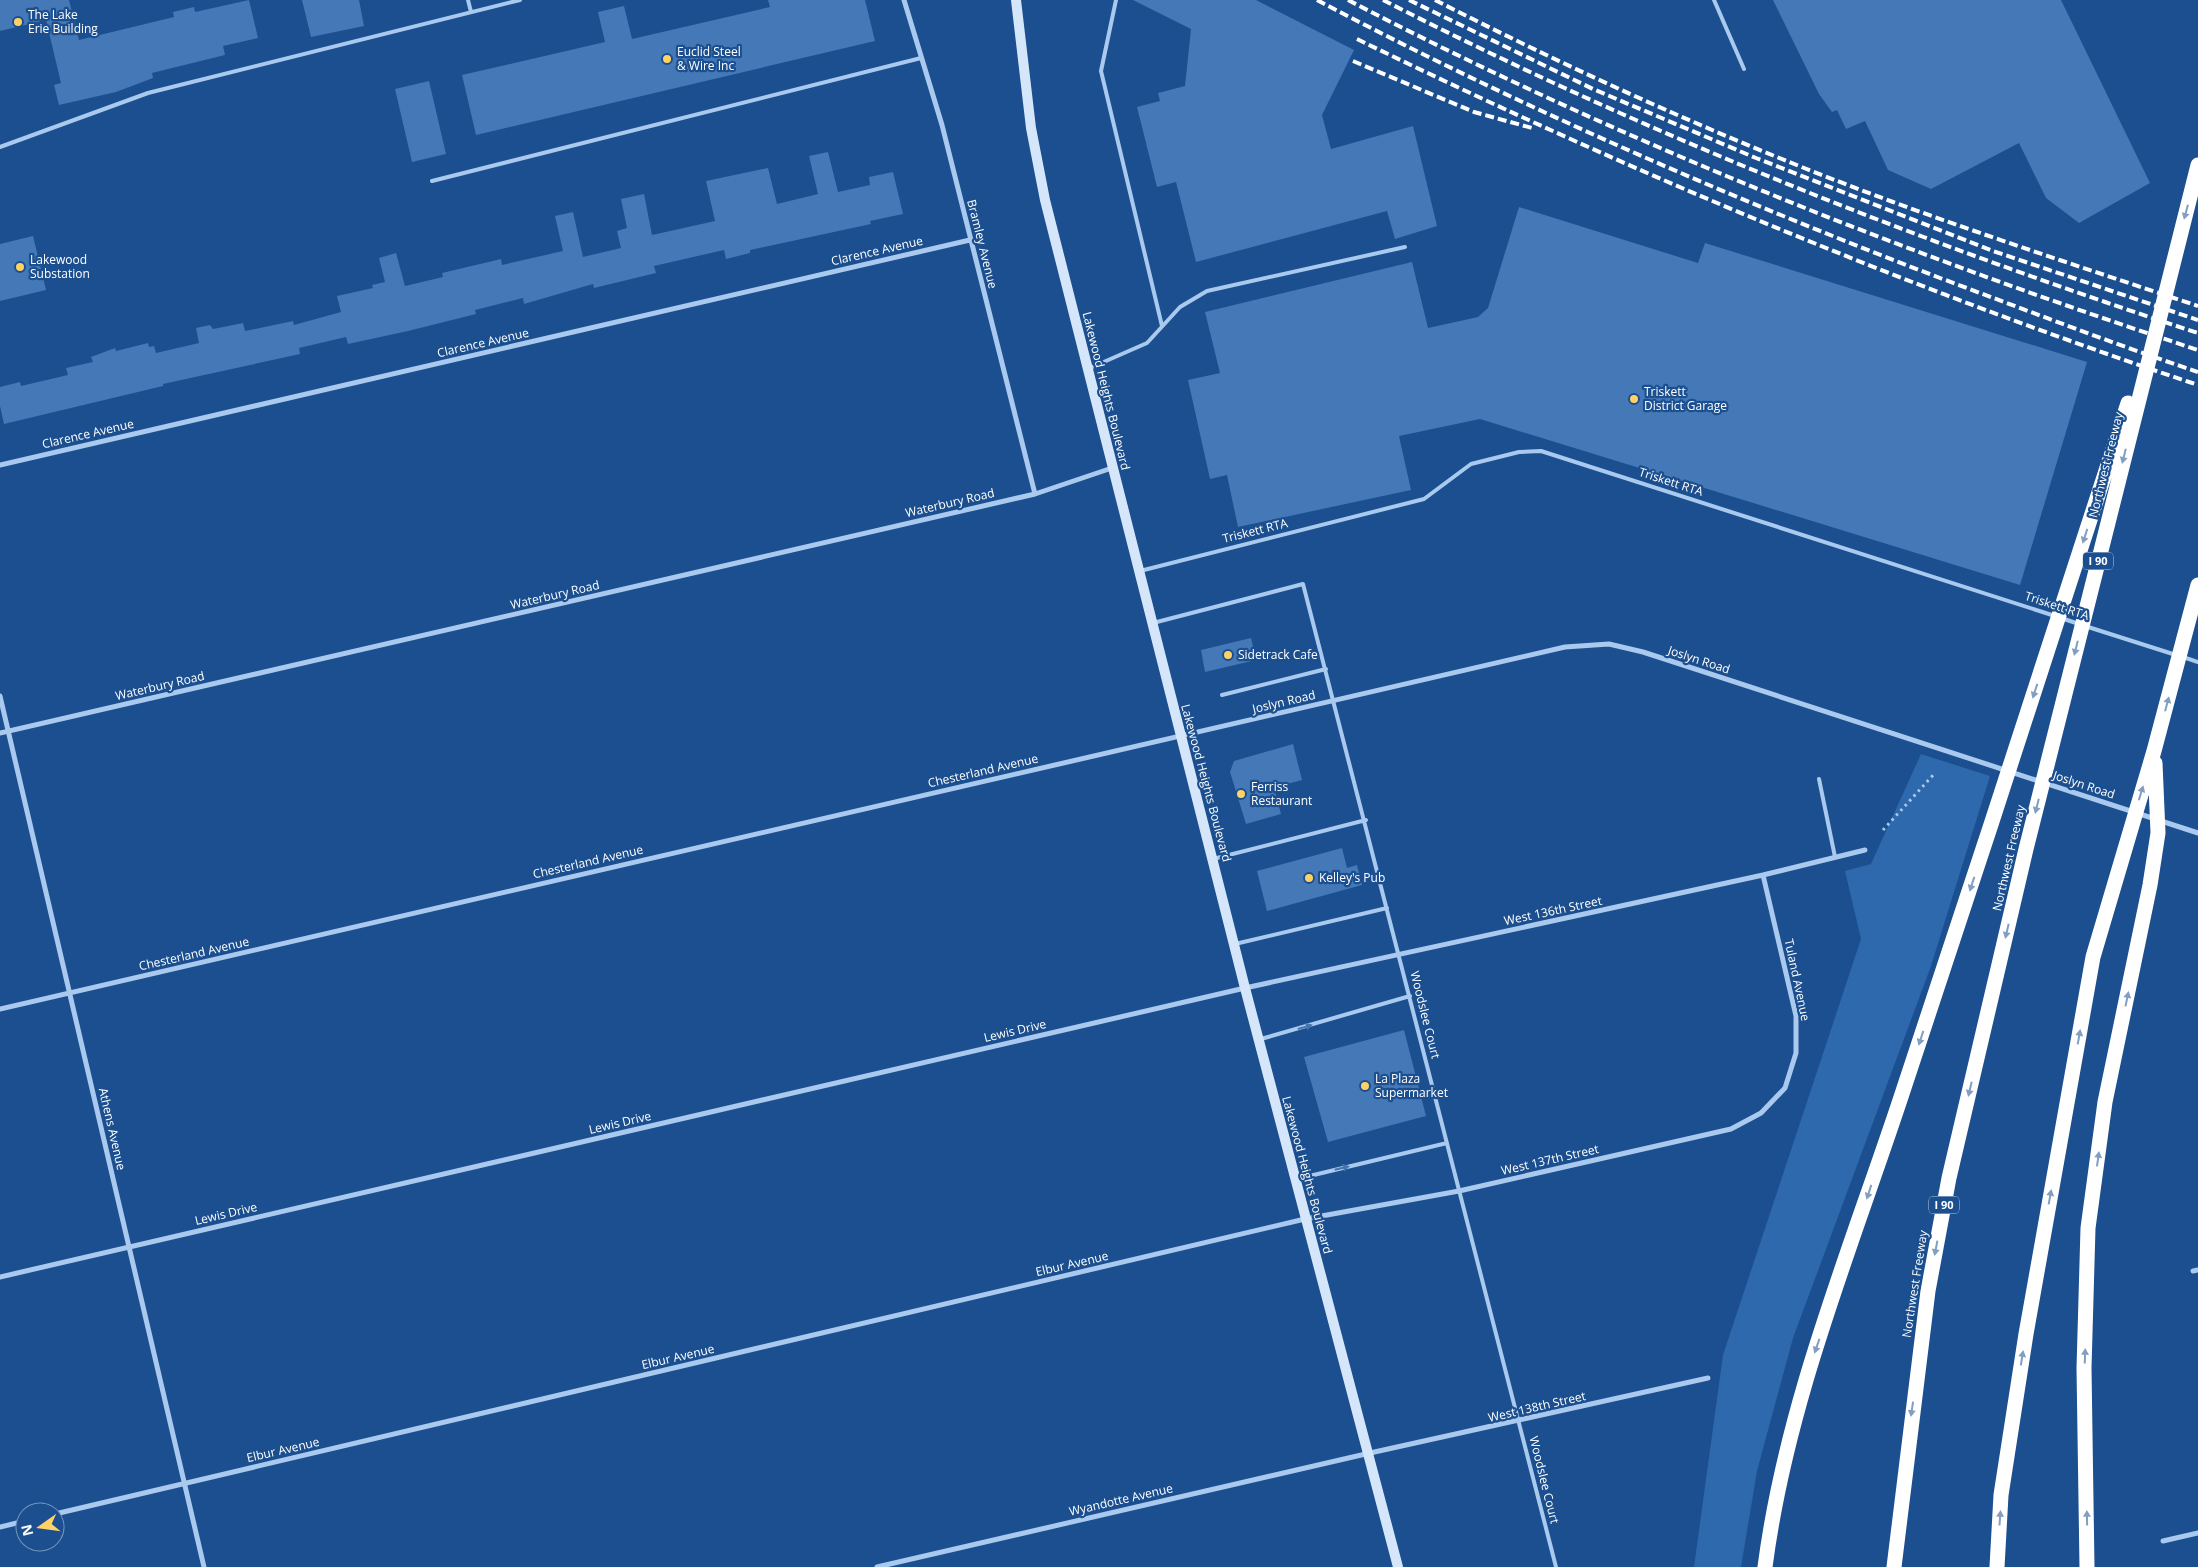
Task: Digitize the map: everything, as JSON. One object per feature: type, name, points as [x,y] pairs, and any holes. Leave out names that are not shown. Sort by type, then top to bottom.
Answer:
[{"type":"highway","name":"Northwest Freeway","points":[[1894,1567],[1928,1290],[1949,1178],[2026,849],[2198,165]]},
{"type":"highway","points":[[1765,1567],[1770,1526],[1803,1384],[1988,838],[2170,273]]},
{"type":"highway","points":[[1996,1567],[2001,1495],[2026,1334],[2093,957],[2154,751],[2198,585]]},
{"type":"highway","points":[[2088,1567],[2084,1368],[2088,1228],[2105,1102],[2150,885],[2158,833],[2154,751]]},
{"type":"main road","name":"Lakewood Heights Boulevard","points":[[1016,0],[1030,128],[1045,200],[1258,1040],[1370,1453],[1398,1567]]},
{"type":"street","name":"Bramley Avenue","points":[[904,0],[942,125],[1035,494]]},
{"type":"street","name":"Clarence Avenue","points":[[0,465],[970,240]]},
{"type":"street","name":"Waterbury Road","points":[[0,733],[1035,494],[1112,468]]},
{"type":"street","name":"Joslyn Road","points":[[1181,736],[1565,647],[1609,644],[1643,652],[2198,834]]},
{"type":"street","name":"Athens Avenue","points":[[0,696],[204,1567]]},
{"type":"street","name":"Chesterland Avenue","points":[[0,1009],[1181,736]]},
{"type":"street","name":"West 136th Street","points":[[1245,988],[1763,875],[1865,850]]},
{"type":"street","name":"Tuland Avenue","points":[[1763,875],[1796,1016],[1796,1053],[1785,1088]]},
{"type":"street","name":"Lewis Drive","points":[[0,1277],[1245,988]]},
{"type":"street","name":"West 137th Street","points":[[1305,1219],[1460,1191],[1730,1129],[1761,1112],[1785,1088]]},
{"type":"street","name":"Elbur Avenue","points":[[65,1512],[1305,1219]]},
{"type":"street","name":"West 138th Street","points":[[1370,1453],[1519,1422],[1708,1378]]},
{"type":"street","name":"Wyandotte Avenue","points":[[877,1567],[1370,1453]]},
{"type":"street","points":[[0,1527],[15,1523]]},
{"type":"street","points":[[2163,1541],[2198,1533]]},
{"type":"lane","points":[[468,0],[470,12]]},
{"type":"lane","points":[[0,147],[148,93],[520,0]]},
{"type":"lane","points":[[1116,0],[1101,72],[1162,326]]},
{"type":"lane","points":[[1714,0],[1744,69]]},
{"type":"lane","points":[[432,181],[922,58]]},
{"type":"lane","points":[[1088,369],[1146,343],[1180,307],[1207,291],[1405,247]]},
{"type":"lane","name":"Triskett RTA","points":[[1140,571],[1424,499],[1471,464],[1518,452],[1542,451],[2198,662]]},
{"type":"lane","name":"Woodslee Court","points":[[1153,623],[1303,584],[1366,820],[1556,1567]]},
{"type":"lane","points":[[1222,695],[1326,669]]},
{"type":"lane","points":[[1819,779],[1835,857]]},
{"type":"lane","points":[[1213,859],[1366,820]]},
{"type":"lane","points":[[1234,944],[1387,908]]},
{"type":"lane","points":[[1258,1040],[1410,996]]},
{"type":"lane","points":[[1295,1180],[1447,1143]]},
{"type":"path","points":[[1883,830],[1935,773]]},
{"type":"shaded area","points":[[1921,754],[1990,776],[1931,966],[1793,1338],[1757,1471],[1741,1567],[1694,1567],[1723,1355],[1861,939],[1845,871],[1871,864]]},
{"type":"building","points":[[0,0],[69,0],[79,40],[174,17],[173,12],[194,7],[195,12],[249,0],[258,38],[223,46],[225,55],[152,73],[153,78],[116,92],[59,105],[54,85],[61,83],[46,20],[0,31]]},
{"type":"building","points":[[302,0],[359,0],[364,26],[311,37]]},
{"type":"building","name":"Euclid Steel & Wire Inc","points":[[768,0],[865,0],[875,41],[476,135],[462,75],[605,42],[598,12],[624,6],[632,39],[770,7]]},
{"type":"building","points":[[1133,0],[1256,0],[1354,50],[1322,115],[1331,149],[1413,126],[1437,226],[1395,239],[1387,211],[1196,262],[1176,182],[1157,187],[1137,107],[1160,101],[1158,93],[1185,86],[1191,29]]},
{"type":"building","points":[[1773,0],[2061,0],[2150,183],[2079,223],[2046,198],[2019,143],[1931,189],[1888,170],[1865,121],[1846,129],[1837,110],[1832,112],[1819,94]]},
{"type":"building","points":[[429,81],[446,154],[412,162],[395,89]]},
{"type":"building","points":[[828,152],[838,192],[870,185],[869,177],[893,172],[903,214],[870,221],[871,224],[750,250],[750,253],[726,259],[724,250],[654,266],[656,273],[594,288],[593,284],[524,304],[523,298],[475,310],[476,314],[408,331],[348,344],[346,337],[299,348],[300,354],[163,384],[163,386],[4,424],[0,406],[0,387],[20,382],[21,386],[68,375],[66,368],[93,362],[91,357],[115,348],[116,351],[148,343],[149,347],[154,346],[156,353],[199,343],[196,328],[210,325],[213,329],[243,323],[245,331],[293,321],[294,325],[341,312],[337,296],[373,288],[372,285],[385,282],[379,258],[396,253],[405,286],[443,277],[442,273],[501,259],[502,265],[563,251],[555,216],[573,212],[583,257],[621,248],[617,231],[627,228],[621,199],[644,194],[652,235],[715,221],[706,181],[768,168],[777,204],[818,194],[809,156]]},
{"type":"building","name":"Triskett District Garage","points":[[1519,207],[1698,263],[1705,243],[2087,362],[2020,585],[1480,419],[1399,436],[1411,490],[1238,527],[1227,475],[1210,479],[1188,380],[1220,373],[1205,312],[1412,262],[1428,328],[1478,317],[1488,308]]},
{"type":"building","name":"Lakewood Substation","points":[[33,236],[46,290],[0,301],[0,244]]},
{"type":"building","name":"Sidetrack Cafe","points":[[1251,638],[1256,660],[1205,672],[1201,650]]},
{"type":"building","points":[[1293,744],[1302,780],[1280,786],[1281,791],[1275,792],[1281,814],[1246,824],[1230,772],[1234,761]]},
{"type":"building","name":"Kelley's Pub","points":[[1342,848],[1347,868],[1357,865],[1362,885],[1267,911],[1257,871]]},
{"type":"building","name":"La Plaza Supermarket","points":[[1404,1030],[1426,1116],[1328,1142],[1304,1057]]},
{"type":"railway","points":[[1317,0],[1469,77],[1624,148],[1781,215],[1940,278],[2198,372]]},
{"type":"railway","points":[[1348,0],[1451,52],[1555,101],[1660,148],[1766,192],[1980,275],[2198,350]]},
{"type":"railway","points":[[1383,0],[1582,96],[1784,183],[1990,261],[2198,333]]},
{"type":"railway","points":[[1409,0],[1593,89],[1756,158],[1993,251],[2198,320]]},
{"type":"railway","points":[[1435,0],[1604,82],[1777,157],[1931,216],[2198,306]]},
{"type":"railway","points":[[1357,39],[1563,136],[1772,226],[1983,309],[2198,385]]},
{"type":"railway","points":[[1353,61],[1474,112],[1532,128]]},
{"type":"place","name":"The Lake Erie Building","points":[[18,22]]},
{"type":"place","name":"Euclid Steel & Wire Inc","points":[[667,59]]},
{"type":"place","name":"Lakewood Substation","points":[[20,267]]},
{"type":"place","name":"Triskett District Garage","points":[[1634,399]]},
{"type":"place","name":"Sidetrack Cafe","points":[[1228,655]]},
{"type":"place","name":"Ferriss Restaurant","points":[[1241,794]]},
{"type":"place","name":"Kelley's Pub","points":[[1309,878]]},
{"type":"place","name":"La Plaza Supermarket","points":[[1365,1086]]}]
